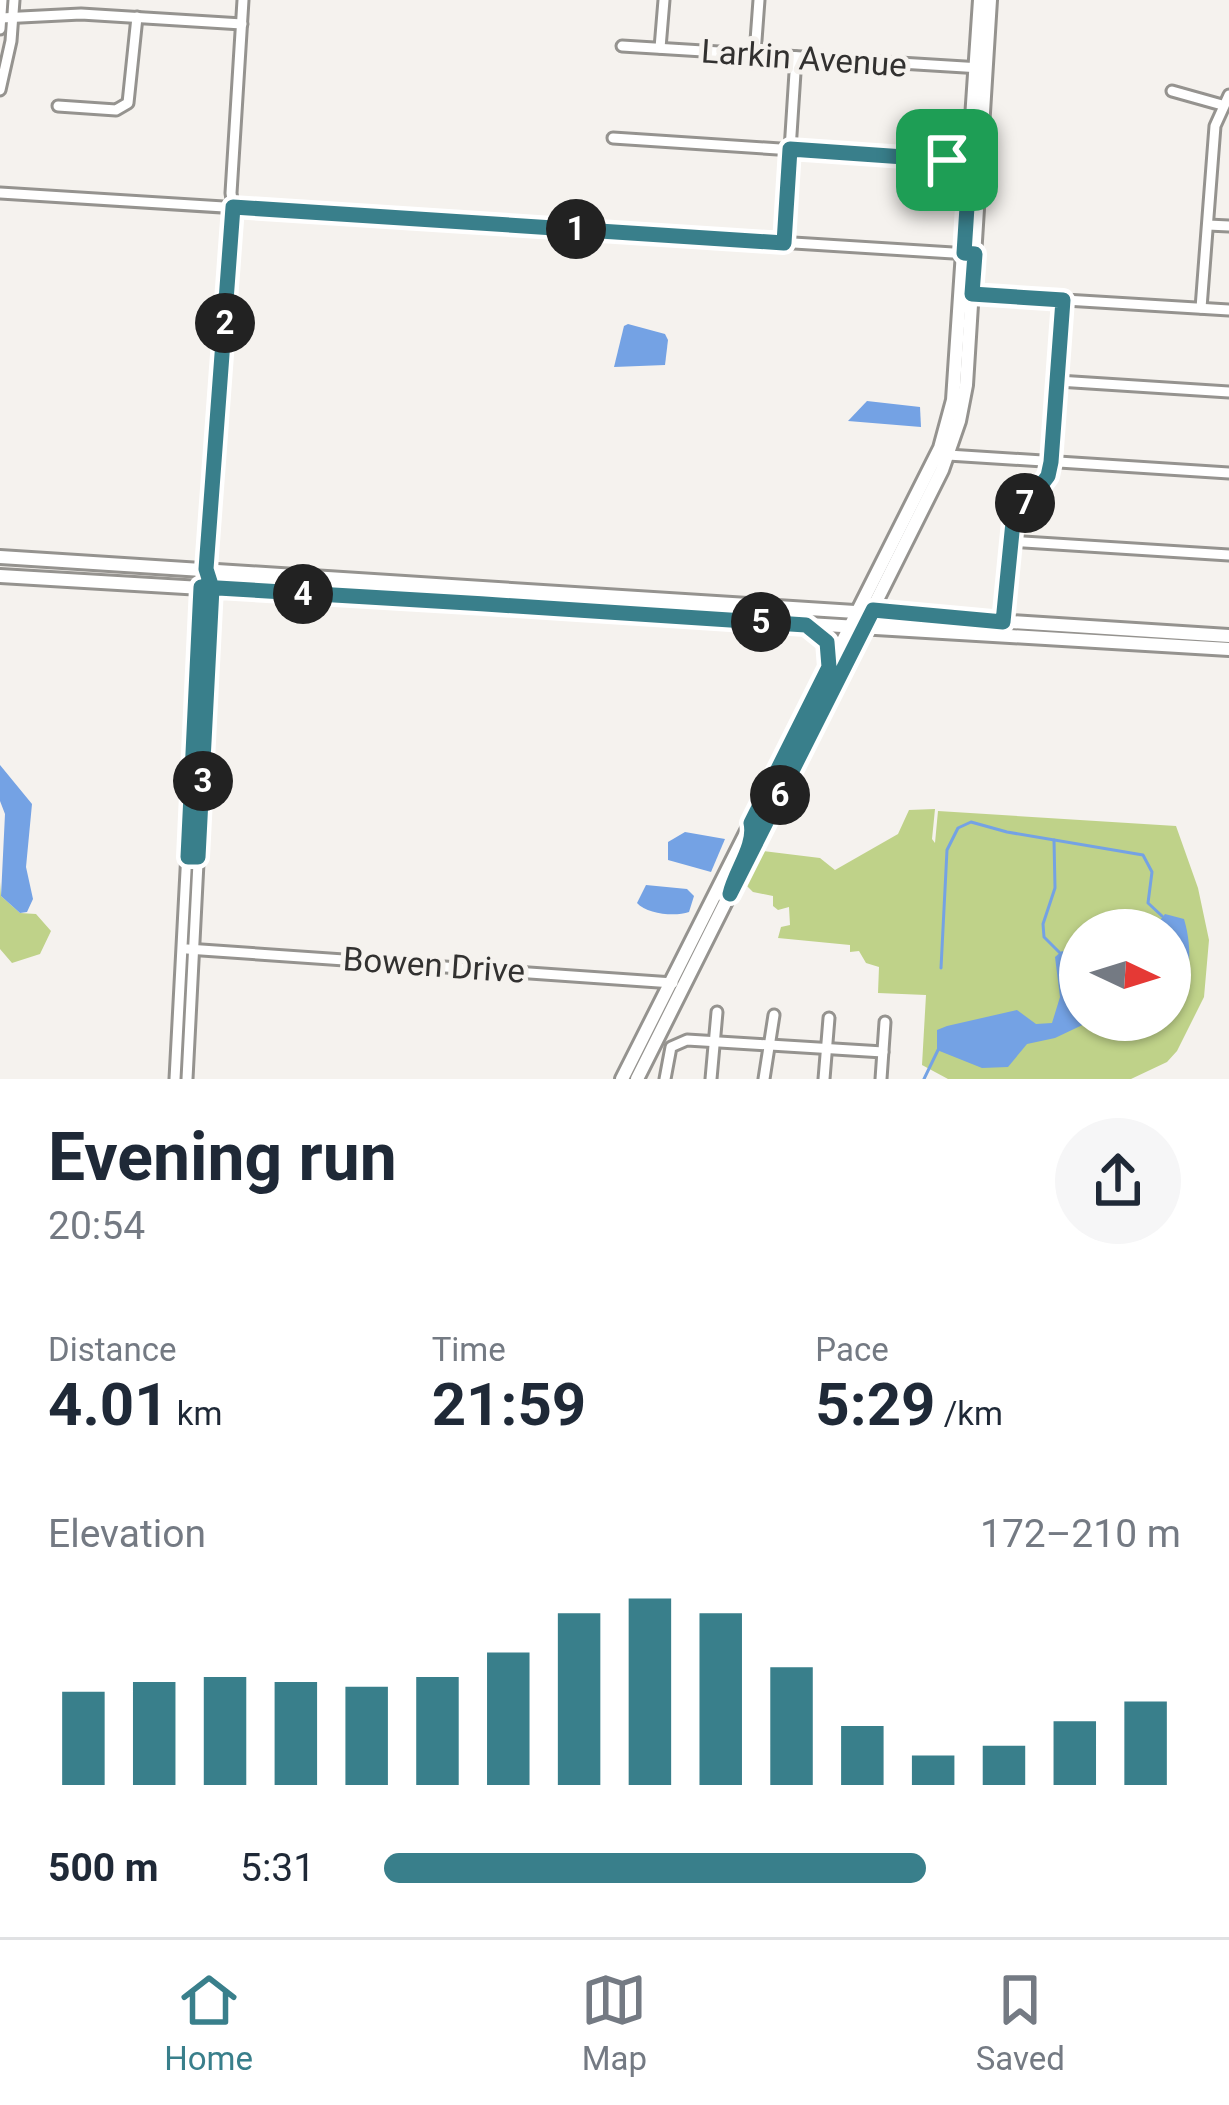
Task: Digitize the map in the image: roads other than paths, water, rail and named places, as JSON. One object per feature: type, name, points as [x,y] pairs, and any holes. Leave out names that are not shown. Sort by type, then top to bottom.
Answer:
[{"type":"main road","points":[[980,0],[981,68]]},
{"type":"main road","points":[[865,610],[948,455],[966,385],[973,189],[990,0]]},
{"type":"main road","points":[[629,1079],[857,627],[940,448],[953,400],[967,294]]},
{"type":"main road","points":[[948,455],[953,400]]},
{"type":"main road","points":[[0,557],[1229,635]]},
{"type":"main road","points":[[0,576],[1229,649]]},
{"type":"main road","points":[[357,597],[371,586],[391,581]]},
{"type":"main road","points":[[454,603],[466,597],[555,602],[568,591]]},
{"type":"main road","points":[[587,611],[591,603],[628,595]]},
{"type":"main road","points":[[806,625],[827,642],[829,667]]},
{"type":"main road","points":[[629,1079],[646,1033],[730,894],[789,748],[829,667],[857,627]]},
{"type":"street","points":[[0,90],[7,18],[2,0]]},
{"type":"street","points":[[0,29],[14,0]]},
{"type":"street","points":[[176,1079],[188,949],[206,569],[243,0]]},
{"type":"street","points":[[661,48],[664,0]]},
{"type":"street","points":[[755,54],[759,0]]},
{"type":"street","points":[[7,18],[81,14],[242,24]]},
{"type":"street","points":[[58,106],[116,110],[128,103],[137,17]]},
{"type":"street","name":"Larkin Avenue","points":[[622,46],[981,68]]},
{"type":"street","points":[[784,243],[796,57]]},
{"type":"street","points":[[1172,91],[1226,100],[1215,126],[1201,308]]},
{"type":"street","points":[[613,138],[975,162]]},
{"type":"street","points":[[0,193],[969,254]]},
{"type":"street","points":[[1208,225],[1229,226]]},
{"type":"street","points":[[967,294],[1229,310]]},
{"type":"street","points":[[1003,622],[1013,522],[1048,476],[1051,462],[1063,300]]},
{"type":"street","points":[[1058,381],[1229,392]]},
{"type":"street","points":[[948,455],[1229,473]]},
{"type":"street","points":[[1009,541],[1229,555]]},
{"type":"street","name":"Bowen Drive","points":[[188,949],[678,983]]},
{"type":"street","points":[[710,1079],[717,1012]]},
{"type":"street","points":[[764,1079],[773,1015]]},
{"type":"street","points":[[824,1079],[830,1018]]},
{"type":"street","points":[[881,1079],[885,1022]]},
{"type":"street","points":[[182,1024],[187,1079]]},
{"type":"street","points":[[665,1079],[671,1047],[687,1040],[883,1052]]},
{"type":"water","points":[[628,324],[665,334],[665,365],[614,367]]},
{"type":"water","points":[[867,401],[920,407],[921,427],[848,421]]},
{"type":"water","points":[[0,765],[32,804],[26,867],[33,899],[27,912],[20,913],[1,896],[5,814],[0,801]]},
{"type":"water","points":[[685,832],[725,839],[711,872],[668,860],[668,842]]},
{"type":"water","points":[[646,885],[687,889],[694,896],[689,912],[661,914],[642,907],[637,903]]},
{"type":"water","points":[[1059,1000],[1059,1036],[1027,1044],[1008,1067],[982,1068],[937,1050],[937,1030],[947,1026],[1017,1010],[1036,1024],[1052,1023]]},
{"type":"waterway","points":[[941,968],[947,850],[958,828],[971,822],[1143,855],[1152,872],[1148,903],[1154,909]]},
{"type":"waterway","points":[[1054,840],[1055,888],[1043,924],[1044,937],[1059,952]]},
{"type":"waterway","points":[[924,1079],[938,1050]]}]
